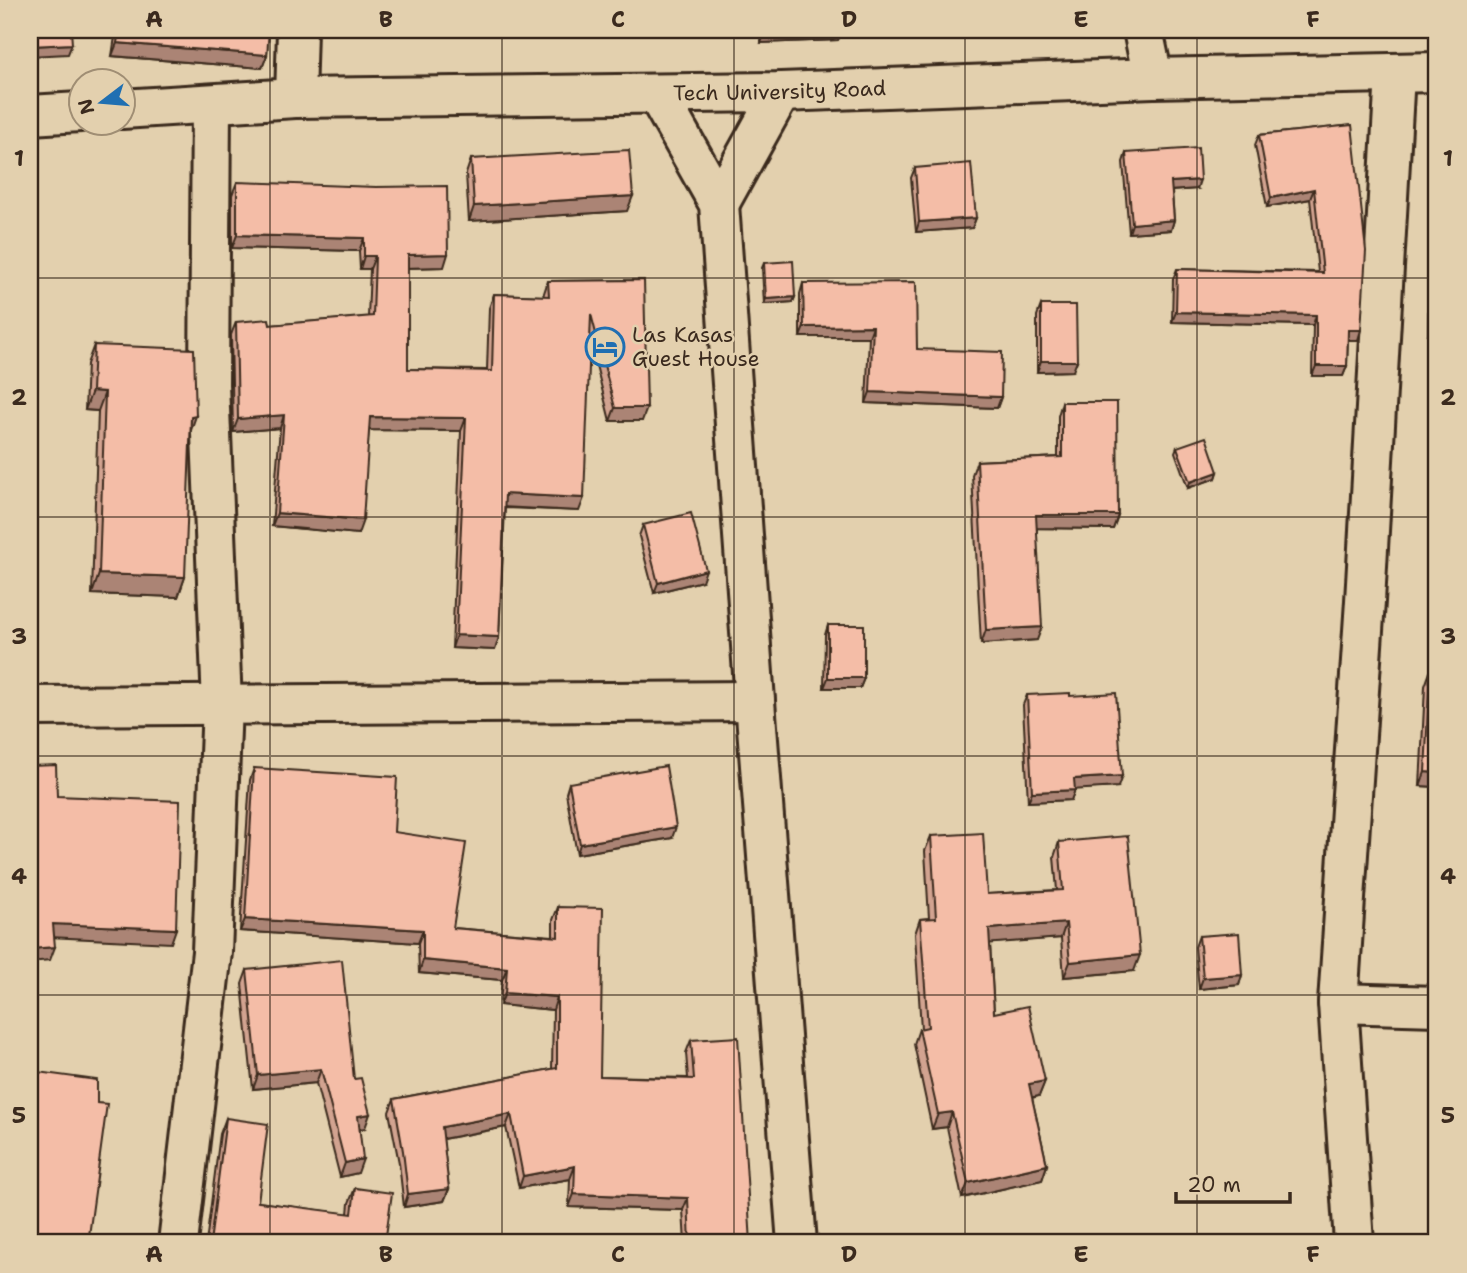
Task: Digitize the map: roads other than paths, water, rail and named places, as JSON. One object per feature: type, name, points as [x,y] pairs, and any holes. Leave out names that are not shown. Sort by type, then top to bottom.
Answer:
[{"type":"street","points":[[295,98],[297,30]]},
{"type":"street","points":[[1143,30],[1153,78]]},
{"type":"street","name":"Tech University Road","points":[[136,108],[295,98],[781,92],[1153,78],[1437,72]]},
{"type":"street","points":[[1354,1243],[1338,1003],[1366,587],[1395,74]]},
{"type":"street","points":[[719,204],[781,92]]},
{"type":"street","points":[[657,94],[719,204],[797,1243]]},
{"type":"street","points":[[178,1243],[212,952],[222,705],[209,384],[211,104]]},
{"type":"street","points":[[30,115],[66,113]]},
{"type":"street","points":[[30,706],[755,701]]},
{"type":"street","points":[[1338,1003],[1437,1006]]},
{"type":"place","name":"Las Kasas Guest House","points":[[605,347]]}]
